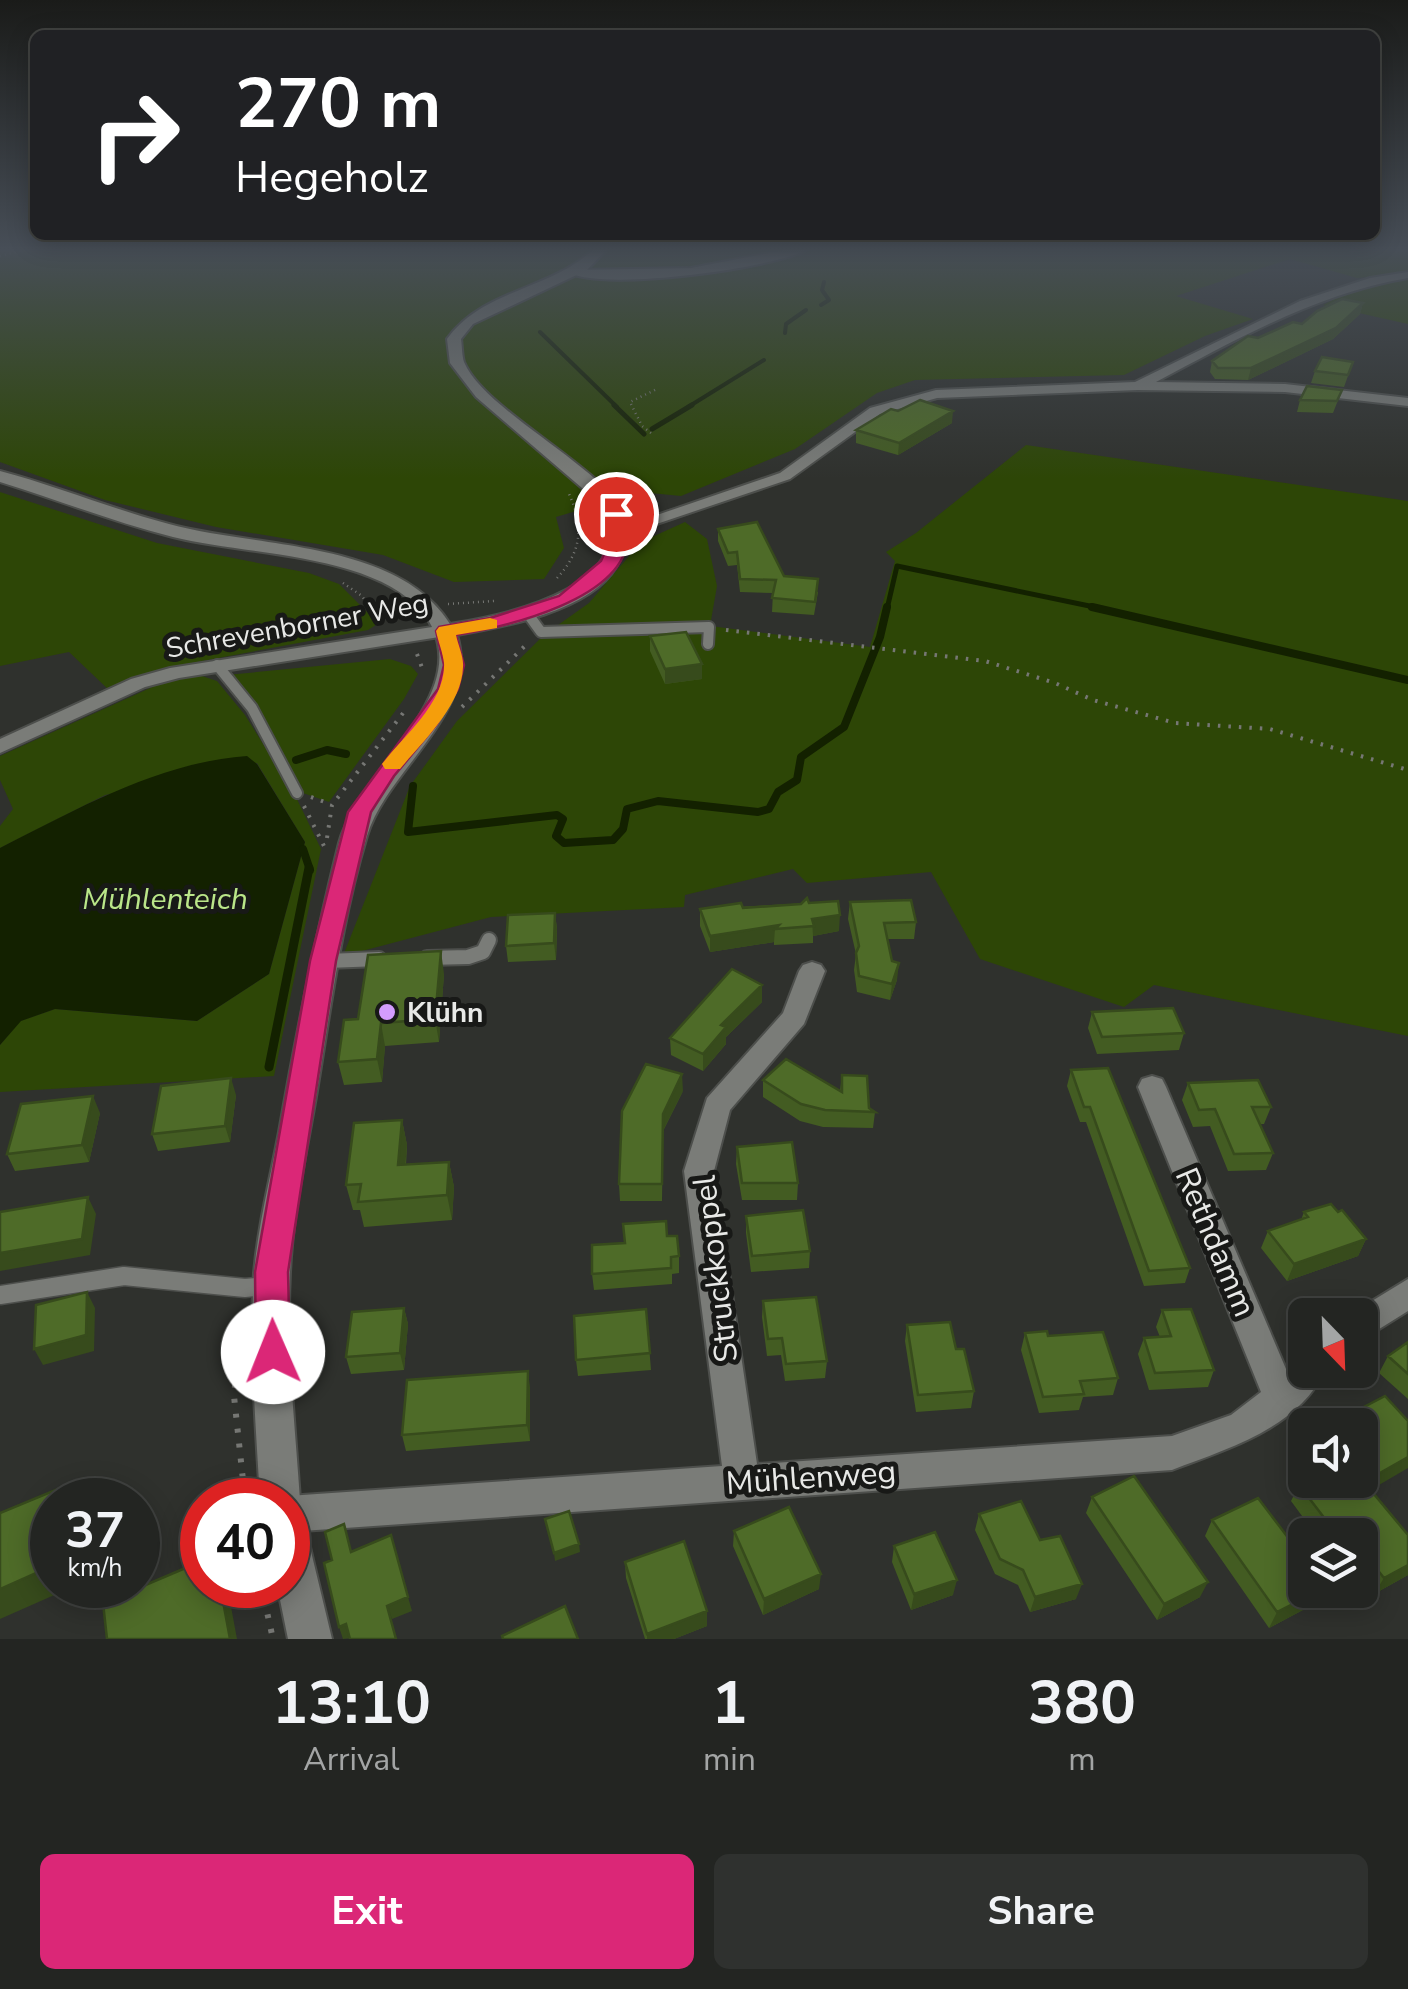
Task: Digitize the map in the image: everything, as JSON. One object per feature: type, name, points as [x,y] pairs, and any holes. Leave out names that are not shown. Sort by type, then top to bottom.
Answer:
[{"type":"street","points":[[279,1478],[272,1285],[323,961],[360,812],[385,773],[430,720],[448,689],[454,665],[438,620],[528,614],[565,600],[608,564],[621,530],[616,514],[602,496],[467,380],[452,351],[465,325]]},
{"type":"street","points":[[1138,386],[1260,325]]},
{"type":"street","points":[[621,530],[784,476],[874,412],[913,399],[991,389],[1138,386],[1285,388],[1408,402]]},
{"type":"street","name":"Schrevenborner Weg","points":[[0,476],[180,533],[328,561],[390,582],[438,620]]},
{"type":"street","name":"Schrevenborner Weg","points":[[0,747],[138,684],[438,620]]},
{"type":"street","name":"Struckkoppel","points":[[742,1482],[699,1171],[717,1106],[794,1018],[812,971]]},
{"type":"street","name":"Rethdamm","points":[[1152,1086],[1281,1398]]},
{"type":"street","points":[[1378,1314],[1408,1293]]},
{"type":"street","name":"Mühlenweg","points":[[310,1512],[1172,1453],[1242,1428],[1291,1388]]},
{"type":"street","points":[[303,1608],[310,1639]]},
{"type":"lane","points":[[528,614],[541,632],[709,628],[708,644]]},
{"type":"lane","points":[[216,665],[252,708],[297,792]]},
{"type":"lane","points":[[415,958],[468,958],[483,952],[488,940]]},
{"type":"lane","points":[[323,961],[397,958]]},
{"type":"lane","points":[[0,1295],[124,1276],[245,1288],[272,1285]]},
{"type":"path","points":[[651,434],[642,426],[630,402],[657,388]]},
{"type":"path","points":[[407,616],[438,620],[500,600]]},
{"type":"path","points":[[709,628],[985,661],[1055,683],[1093,700],[1174,723],[1270,729],[1408,770]]},
{"type":"path","points":[[297,792],[360,812]]},
{"type":"path","points":[[297,792],[325,848]]},
{"type":"path","points":[[266,1608],[272,1639]]},
{"type":"green space","points":[[0,325],[1235,325],[1124,375],[915,380],[877,393],[795,449],[681,496],[640,492],[556,517],[564,548],[544,579],[454,582],[383,555],[216,527],[105,500],[0,462]]},
{"type":"green space","points":[[1026,445],[1408,501],[1408,1036],[1154,985],[1124,1007],[980,959],[931,872],[807,883],[793,869],[685,895],[684,907],[491,917],[343,956],[410,786],[457,721],[544,635],[589,603],[641,542],[685,522],[707,539],[717,586],[710,626],[870,647],[895,561],[886,552],[916,533]]},
{"type":"green space","points":[[0,492],[157,543],[309,573],[339,584],[369,614],[385,619],[368,630],[186,664],[110,691],[69,652],[0,666]]},
{"type":"green space","points":[[390,659],[411,666],[418,674],[329,802],[300,792],[227,675]]},
{"type":"green space","points":[[199,675],[217,681],[245,715],[295,795],[321,849],[274,1076],[0,1092],[0,1045],[20,1021],[55,1009],[197,1021],[269,974],[305,842],[257,763],[105,795],[0,848],[0,826],[13,809],[0,780],[0,756],[159,684]]},
{"type":"water","name":"Mühlenteich","points":[[247,756],[257,764],[305,842],[269,974],[197,1021],[55,1009],[21,1021],[0,1045],[0,848],[151,777]]},
{"type":"building","points":[[1285,325],[1339,325],[1251,368],[1218,368],[1212,361],[1248,336],[1258,338]]},
{"type":"building","points":[[1322,357],[1353,362],[1348,375],[1315,371]]},
{"type":"building","points":[[1307,386],[1342,390],[1337,401],[1300,400]]},
{"type":"building","points":[[920,400],[953,411],[899,443],[856,430],[891,409],[898,411]]},
{"type":"building","points":[[757,522],[784,576],[818,579],[815,602],[772,598],[776,580],[740,579],[737,552],[728,553],[718,529]]},
{"type":"building","points":[[686,632],[702,664],[665,669],[650,636]]},
{"type":"building","points":[[807,898],[809,903],[838,901],[840,915],[812,919],[814,926],[775,929],[779,925],[710,936],[700,909],[741,903],[743,908],[801,904]]},
{"type":"building","points":[[911,900],[916,922],[884,923],[892,961],[899,963],[892,984],[859,976],[859,946],[850,902]]},
{"type":"building","points":[[555,913],[554,943],[506,946],[508,915]]},
{"type":"building","points":[[441,951],[435,1019],[381,1023],[377,1059],[338,1062],[344,1020],[358,1019],[368,955]]},
{"type":"building","points":[[732,969],[762,985],[721,1025],[726,1027],[703,1054],[670,1038]]},
{"type":"building","points":[[1173,1008],[1184,1033],[1102,1037],[1092,1012]]},
{"type":"building","points":[[786,1059],[842,1092],[842,1075],[867,1076],[869,1108],[875,1112],[825,1110],[801,1104],[763,1080]]},
{"type":"building","points":[[646,1064],[682,1074],[663,1114],[662,1184],[619,1184],[622,1111]]},
{"type":"building","points":[[1108,1068],[1190,1268],[1149,1271],[1090,1107],[1084,1107],[1071,1070]]},
{"type":"building","points":[[231,1078],[225,1126],[152,1134],[161,1086]]},
{"type":"building","points":[[1258,1080],[1271,1107],[1252,1107],[1273,1153],[1234,1154],[1215,1109],[1199,1110],[1188,1083]]},
{"type":"building","points":[[93,1096],[82,1145],[7,1154],[21,1104]]},
{"type":"building","points":[[402,1120],[398,1165],[449,1162],[447,1195],[358,1202],[361,1184],[346,1185],[354,1123]]},
{"type":"building","points":[[792,1142],[798,1183],[742,1183],[737,1147]]},
{"type":"building","points":[[88,1197],[82,1239],[0,1253],[0,1212]]},
{"type":"building","points":[[1331,1204],[1338,1212],[1342,1210],[1366,1239],[1294,1264],[1268,1231],[1308,1217],[1304,1212]]},
{"type":"building","points":[[803,1210],[810,1251],[752,1256],[746,1216]]},
{"type":"building","points":[[666,1221],[667,1236],[677,1236],[679,1256],[671,1257],[671,1268],[592,1274],[592,1245],[625,1243],[623,1224]]},
{"type":"building","points":[[87,1292],[86,1335],[34,1349],[36,1305]]},
{"type":"building","points":[[816,1297],[827,1361],[786,1364],[782,1338],[768,1339],[763,1301]]},
{"type":"building","points":[[404,1308],[400,1353],[346,1357],[352,1312]]},
{"type":"building","points":[[646,1309],[650,1353],[576,1360],[574,1316]]},
{"type":"building","points":[[1191,1309],[1214,1370],[1155,1373],[1144,1338],[1171,1336],[1162,1310]]},
{"type":"building","points":[[950,1322],[956,1349],[964,1349],[974,1391],[918,1395],[907,1325]]},
{"type":"building","points":[[1047,1331],[1048,1336],[1103,1332],[1118,1378],[1080,1381],[1084,1394],[1043,1397],[1025,1333]]},
{"type":"building","points":[[1408,1342],[1408,1374],[1388,1356]]},
{"type":"building","points":[[528,1371],[527,1425],[402,1435],[407,1380]]},
{"type":"building","points":[[1385,1396],[1408,1421],[1408,1457],[1378,1474],[1378,1408],[1362,1408]]},
{"type":"building","points":[[1134,1476],[1208,1582],[1164,1604],[1092,1497]]},
{"type":"building","points":[[1258,1498],[1288,1538],[1288,1606],[1277,1612],[1212,1520]]},
{"type":"building","points":[[1309,1498],[1377,1498],[1408,1535],[1408,1565],[1384,1578],[1378,1570],[1378,1518],[1324,1518]]},
{"type":"building","points":[[30,1501],[30,1576],[0,1589],[0,1513]]},
{"type":"building","points":[[1021,1501],[1040,1540],[1060,1536],[1082,1584],[1035,1597],[1023,1570],[1000,1559],[979,1514]]},
{"type":"building","points":[[789,1507],[821,1574],[764,1599],[734,1531]]},
{"type":"building","points":[[569,1511],[579,1544],[554,1553],[545,1519]]},
{"type":"building","points":[[344,1524],[351,1552],[391,1535],[408,1597],[387,1606],[396,1639],[350,1639],[346,1624],[339,1627],[324,1563],[332,1560],[325,1532]]},
{"type":"building","points":[[935,1532],[957,1580],[914,1594],[894,1546]]},
{"type":"building","points":[[684,1541],[707,1611],[647,1634],[625,1562]]},
{"type":"building","points":[[180,1570],[180,1608],[224,1608],[230,1639],[107,1639],[104,1608],[160,1608],[160,1579]]},
{"type":"building","points":[[565,1606],[578,1639],[503,1639],[502,1636]]},
{"type":"waterway","points":[[785,333],[786,325]]},
{"type":"waterway","points":[[540,332],[617,407]]},
{"type":"waterway","points":[[688,407],[764,360]]},
{"type":"waterway","points":[[614,405],[644,434]]},
{"type":"waterway","points":[[652,429],[692,405]]},
{"type":"waterway","points":[[887,609],[897,566],[1104,609]]},
{"type":"waterway","points":[[413,786],[408,832],[557,815],[563,819],[556,836],[564,843],[613,840],[623,829],[627,809],[658,801],[758,812],[769,809],[778,792],[797,780],[801,757],[844,727],[880,637],[887,607]]},
{"type":"waterway","points":[[1092,607],[1408,680]]},
{"type":"waterway","points":[[296,760],[327,750],[346,754]]},
{"type":"waterway","points":[[303,849],[310,870]]},
{"type":"waterway","points":[[269,1067],[309,868]]},
{"type":"slow traffic","points":[[392,764],[430,720],[448,689],[454,665],[446,631],[490,624]]},
{"type":"place","name":"Klühn","points":[[387,1012]]},
{"type":"route","points":[[273,1352],[272,1272],[323,961],[360,812],[385,773],[430,720],[448,689],[454,665],[446,631],[528,614],[565,600],[584,587],[615,552],[621,530],[616,514]]}]
